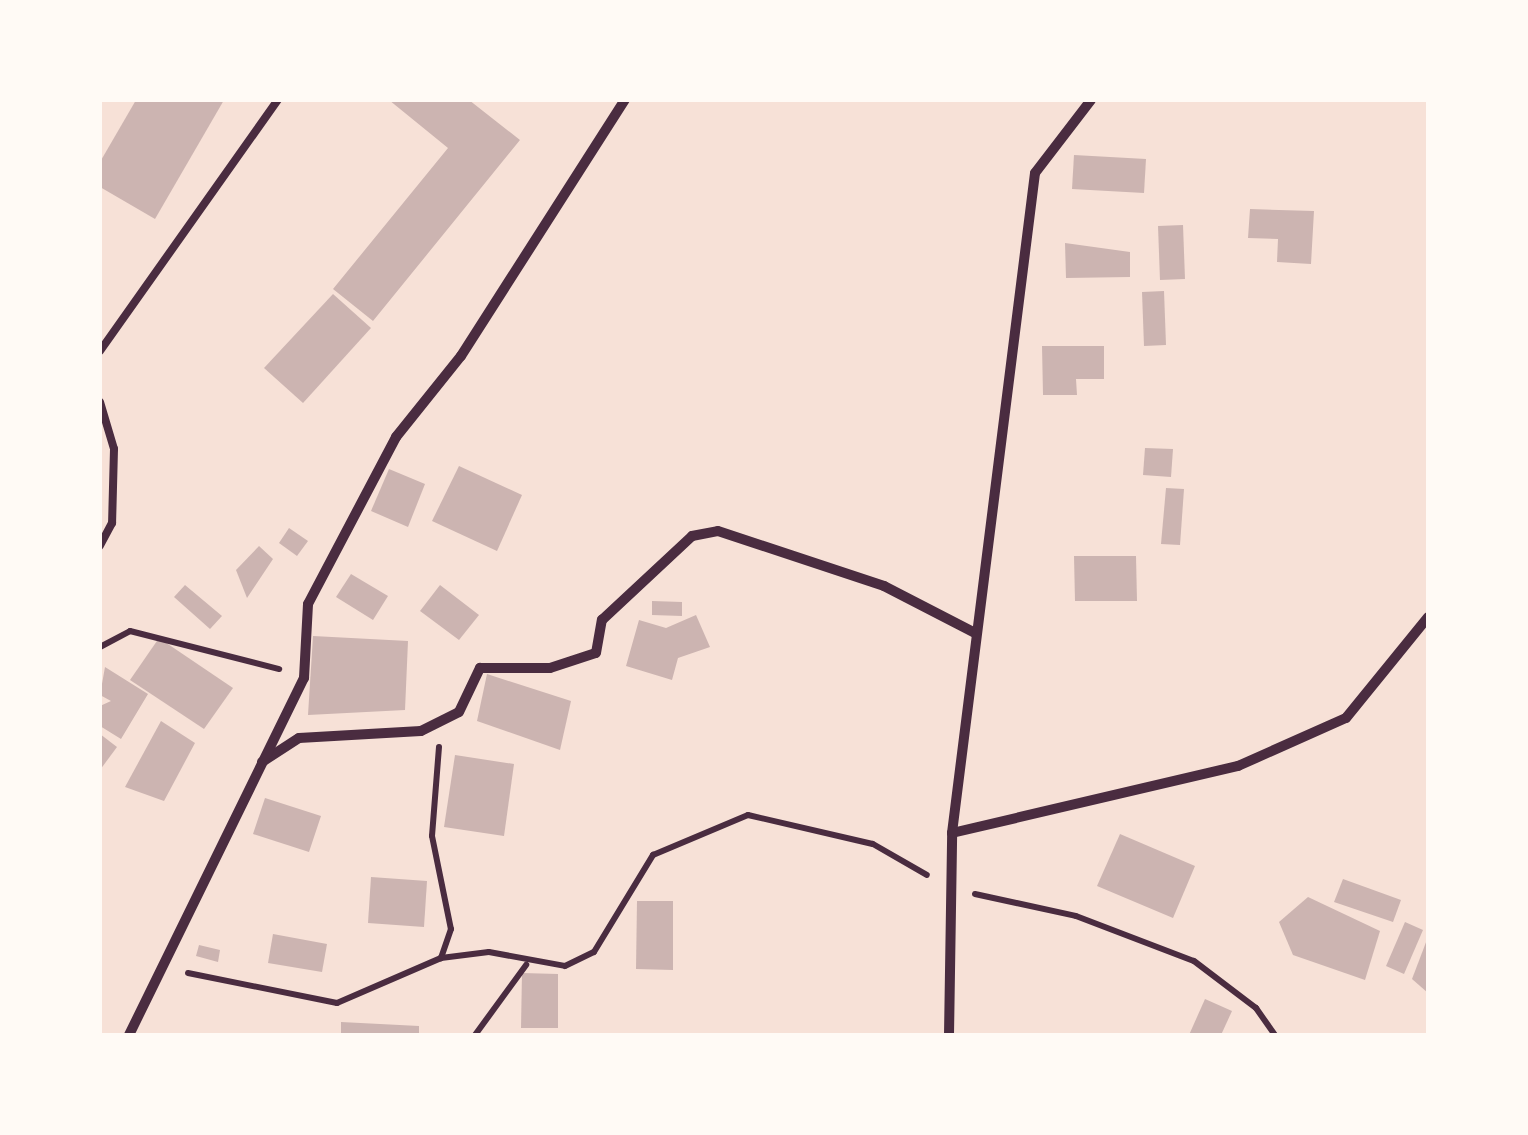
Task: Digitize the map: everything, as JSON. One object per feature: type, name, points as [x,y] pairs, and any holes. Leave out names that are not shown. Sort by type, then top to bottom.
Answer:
[{"type":"street","points":[[130,1035],[167,968],[304,678],[308,604],[396,437],[462,356],[625,100]]},
{"type":"street","points":[[949,1035],[952,833],[1035,172],[1090,100]]},
{"type":"street","points":[[261,762],[299,738],[420,731],[459,712],[480,668],[550,668],[596,653],[602,620],[692,536],[718,531],[884,586],[974,634]]},
{"type":"street","points":[[952,833],[1238,766],[1346,718],[1428,617]]},
{"type":"lane","points":[[100,351],[278,100]]},
{"type":"lane","points":[[100,402],[114,449],[112,523],[100,546]]},
{"type":"path","points":[[100,648],[130,631],[304,678]]},
{"type":"path","points":[[420,731],[445,752],[432,836],[451,928],[441,958]]},
{"type":"path","points":[[167,968],[338,1003],[441,958],[489,952],[526,965],[565,966],[594,952],[652,855],[748,815],[873,844],[950,888],[1076,916],[1194,961],[1256,1008],[1275,1035]]},
{"type":"path","points":[[475,1035],[526,965]]},
{"type":"building","points":[[136,100],[224,100],[155,219],[100,187],[100,162]]},
{"type":"building","points":[[389,100],[469,100],[520,140],[373,321],[333,289],[448,148]]},
{"type":"building","points":[[1074,155],[1146,159],[1144,193],[1072,189]]},
{"type":"building","points":[[1250,209],[1314,211],[1311,264],[1277,262],[1278,239],[1248,238]]},
{"type":"building","points":[[1183,225],[1185,279],[1160,280],[1158,226]]},
{"type":"building","points":[[1065,243],[1130,252],[1130,277],[1066,278]]},
{"type":"building","points":[[1164,291],[1166,345],[1144,346],[1142,292]]},
{"type":"building","points":[[333,294],[371,328],[303,403],[264,368]]},
{"type":"building","points":[[1042,346],[1104,346],[1104,379],[1076,379],[1077,395],[1043,395]]},
{"type":"building","points":[[1145,448],[1173,449],[1171,477],[1143,475]]},
{"type":"building","points":[[459,466],[522,495],[497,551],[432,521]]},
{"type":"building","points":[[389,469],[425,484],[408,527],[371,511]]},
{"type":"building","points":[[1166,488],[1184,489],[1180,545],[1161,544]]},
{"type":"building","points":[[289,528],[308,541],[297,556],[279,543]]},
{"type":"building","points":[[259,546],[273,559],[247,598],[236,570]]},
{"type":"building","points":[[1074,556],[1136,556],[1137,601],[1075,601]]},
{"type":"building","points":[[351,574],[388,596],[373,620],[336,597]]},
{"type":"building","points":[[185,585],[222,616],[210,629],[174,597]]},
{"type":"building","points":[[440,585],[479,615],[459,640],[420,611]]},
{"type":"building","points":[[652,601],[682,602],[682,616],[652,615]]},
{"type":"building","points":[[696,615],[710,647],[678,658],[672,680],[626,666],[639,620],[666,628]]},
{"type":"building","points":[[313,636],[408,641],[405,710],[308,715]]},
{"type":"building","points":[[159,638],[233,688],[204,729],[130,680]]},
{"type":"building","points":[[105,667],[148,694],[121,739],[100,726],[100,706],[111,701],[100,695]]},
{"type":"building","points":[[487,674],[571,701],[560,750],[477,721]]},
{"type":"building","points":[[161,721],[195,743],[164,801],[125,787]]},
{"type":"building","points":[[100,734],[117,747],[100,770]]},
{"type":"building","points":[[455,755],[514,764],[504,836],[444,827]]},
{"type":"building","points":[[265,798],[321,816],[309,852],[253,834]]},
{"type":"building","points":[[1120,834],[1195,866],[1173,918],[1097,886]]},
{"type":"building","points":[[371,877],[427,881],[424,927],[368,923]]},
{"type":"building","points":[[1343,879],[1401,900],[1393,922],[1334,902]]},
{"type":"building","points":[[1308,897],[1380,931],[1365,980],[1293,955],[1279,922]]},
{"type":"building","points":[[637,901],[673,901],[673,970],[636,969]]},
{"type":"building","points":[[1405,922],[1423,930],[1404,974],[1386,966]]},
{"type":"building","points":[[273,934],[327,944],[322,972],[268,963]]},
{"type":"building","points":[[1428,937],[1428,993],[1412,979]]},
{"type":"building","points":[[199,945],[220,950],[218,962],[196,956]]},
{"type":"building","points":[[522,973],[558,974],[558,1028],[521,1028]]},
{"type":"building","points":[[1205,999],[1232,1011],[1221,1035],[1189,1035]]},
{"type":"building","points":[[341,1022],[419,1026],[419,1035],[341,1035]]}]
